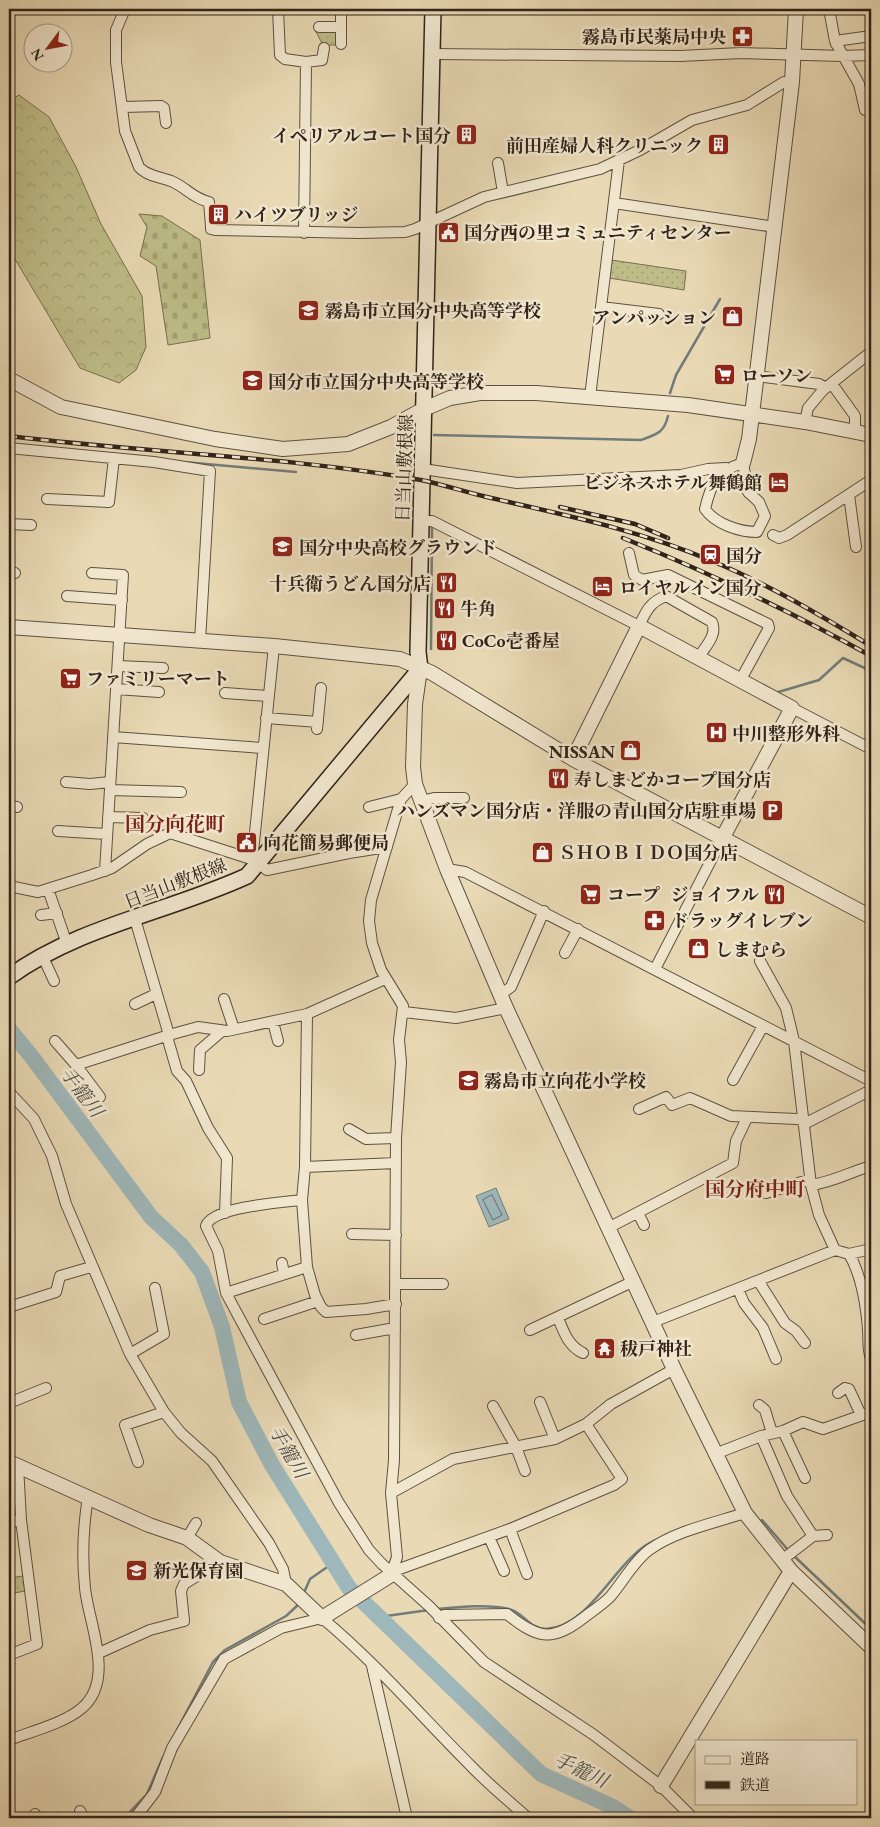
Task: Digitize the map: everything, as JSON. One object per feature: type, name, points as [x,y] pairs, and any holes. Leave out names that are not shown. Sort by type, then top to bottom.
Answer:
[{"type":"main road","name":"日当山敷根線","points":[[9,977],[42,955],[67,944],[220,888],[247,876],[420,669],[418,652],[433,9]]},
{"type":"street","points":[[125,9],[118,24],[116,39],[122,107],[125,131],[139,167],[142,172],[174,183],[194,198],[209,202],[211,229],[304,232],[406,232],[428,224],[468,204],[503,192],[589,172],[619,160],[692,120],[747,105],[784,82],[792,82]]},
{"type":"street","points":[[278,9],[280,55],[285,59],[306,62],[322,60],[324,48]]},
{"type":"street","points":[[341,9],[341,44]]},
{"type":"street","points":[[726,468],[717,478],[708,496],[706,509],[711,518],[745,532],[757,532],[765,516],[759,502],[748,492],[743,463],[749,439],[792,82],[796,9]]},
{"type":"street","points":[[829,9],[836,44],[859,84],[862,107],[865,110],[871,111]]},
{"type":"street","points":[[319,27],[340,27]]},
{"type":"street","points":[[836,44],[842,40],[871,36]]},
{"type":"street","points":[[432,54],[680,56],[795,53],[842,56],[871,55]]},
{"type":"street","points":[[304,232],[306,62]]},
{"type":"street","points":[[122,107],[161,106],[164,108],[166,123]]},
{"type":"street","points":[[590,397],[619,160]]},
{"type":"street","points":[[498,163],[503,192]]},
{"type":"street","points":[[614,204],[775,227]]},
{"type":"street","points":[[601,307],[659,314]]},
{"type":"street","points":[[805,422],[808,408],[829,386],[871,352]]},
{"type":"street","points":[[756,376],[829,386],[855,416],[855,432]]},
{"type":"street","points":[[9,379],[61,407],[215,439],[284,449],[348,444],[391,427],[424,408],[450,398],[480,393],[590,397],[688,405],[805,422],[871,435]]},
{"type":"street","points":[[9,448],[114,458],[210,471],[200,641]]},
{"type":"street","points":[[47,499],[112,503],[114,458]]},
{"type":"street","points":[[423,469],[517,483],[681,476],[743,463]]},
{"type":"street","points":[[773,535],[779,538],[787,534],[871,480]]},
{"type":"street","points":[[849,495],[856,548]]},
{"type":"street","points":[[421,521],[432,521],[639,626],[698,659],[871,749]]},
{"type":"street","points":[[9,524],[31,525]]},
{"type":"street","points":[[629,553],[634,575],[642,580],[668,576],[768,624],[769,628],[740,681]]},
{"type":"street","points":[[92,573],[123,575],[105,871]]},
{"type":"street","points":[[67,596],[122,600]]},
{"type":"street","points":[[573,759],[646,609],[656,600],[666,596],[712,622],[714,627],[712,636],[698,659]]},
{"type":"street","points":[[9,627],[274,646],[400,659],[432,673],[573,759],[871,917]]},
{"type":"street","points":[[257,864],[253,852],[262,748],[274,646]]},
{"type":"street","points":[[118,666],[162,668]]},
{"type":"street","points":[[420,669],[415,704],[413,768],[415,784],[447,869],[500,995],[674,1369],[745,1513],[786,1557],[791,1571],[871,1647]]},
{"type":"street","points":[[266,718],[317,725],[320,688]]},
{"type":"street","points":[[116,689],[160,692]]},
{"type":"street","points":[[225,693],[268,696]]},
{"type":"street","points":[[654,969],[792,708]]},
{"type":"street","points":[[113,737],[262,748]]},
{"type":"street","points":[[66,782],[182,792]]},
{"type":"street","points":[[391,1573],[397,1557],[391,1493],[394,1460],[396,1138],[401,1062],[399,1040],[404,1012],[376,956],[369,921],[371,900],[401,799],[415,784]]},
{"type":"street","points":[[421,800],[464,798]]},
{"type":"street","points":[[369,806],[401,799]]},
{"type":"street","points":[[108,817],[144,818]]},
{"type":"street","points":[[58,832],[106,834]]},
{"type":"street","points":[[9,886],[29,892],[48,889],[105,871],[147,844],[170,833],[254,860],[267,870],[349,853],[387,848]]},
{"type":"street","points":[[447,869],[465,872],[871,1081]]},
{"type":"street","points":[[48,889],[67,944]]},
{"type":"street","points":[[500,995],[511,987],[544,912]]},
{"type":"street","points":[[41,915],[57,913]]},
{"type":"street","points":[[135,919],[169,1034],[168,1040],[177,1071],[186,1081],[208,1128],[226,1158],[226,1213]]},
{"type":"street","points":[[565,953],[578,929]]},
{"type":"street","points":[[42,955],[54,981]]},
{"type":"street","points":[[760,961],[784,1003],[794,1041],[811,1185],[819,1215],[835,1250]]},
{"type":"street","points":[[76,1065],[198,1026],[222,1031],[307,1014],[386,978]]},
{"type":"street","points":[[135,1004],[156,994]]},
{"type":"street","points":[[224,999],[234,1029]]},
{"type":"street","points":[[404,1012],[456,1018],[506,1008]]},
{"type":"street","points":[[307,1014],[305,1167],[302,1200],[307,1267],[318,1301],[326,1312],[396,1304]]},
{"type":"street","points":[[273,1022],[278,1041]]},
{"type":"street","points":[[733,1080],[763,1026]]},
{"type":"street","points":[[200,1070],[200,1050],[222,1031]]},
{"type":"street","points":[[55,1041],[100,1097]]},
{"type":"street","points":[[639,1108],[666,1097],[672,1106],[690,1098],[721,1113],[747,1118],[813,1122],[871,1090]]},
{"type":"street","points":[[9,1092],[34,1119],[52,1156],[63,1196],[91,1267],[130,1354],[164,1412],[181,1433],[206,1455],[224,1477],[269,1543],[283,1569],[286,1584]]},
{"type":"street","points":[[608,1228],[733,1163],[736,1141],[747,1118]]},
{"type":"street","points":[[349,1129],[366,1139],[396,1138]]},
{"type":"street","points":[[305,1167],[396,1163]]},
{"type":"street","points":[[811,1185],[843,1177],[848,1172],[871,1166]]},
{"type":"street","points":[[766,1193],[808,1180],[811,1185]]},
{"type":"street","points":[[302,1200],[258,1204],[212,1218],[206,1226],[218,1251],[226,1292],[339,1503],[369,1550],[391,1573],[435,1612],[484,1662],[594,1735],[660,1786],[693,1818]]},
{"type":"street","points":[[638,1213],[644,1225]]},
{"type":"street","points":[[352,1234],[396,1235]]},
{"type":"street","points":[[653,1322],[760,1282],[835,1250],[850,1254],[871,1249]]},
{"type":"street","points":[[850,1254],[858,1270],[863,1291],[869,1331],[866,1346],[871,1360]]},
{"type":"street","points":[[282,1263],[284,1274]]},
{"type":"street","points":[[9,1307],[56,1292],[60,1276],[91,1267]]},
{"type":"street","points":[[226,1292],[307,1267]]},
{"type":"street","points":[[530,1330],[634,1281]]},
{"type":"street","points":[[760,1282],[785,1323],[796,1331],[805,1343]]},
{"type":"street","points":[[396,1284],[443,1284]]},
{"type":"street","points":[[130,1354],[164,1334],[155,1288]]},
{"type":"street","points":[[738,1289],[744,1303],[763,1328],[776,1359]]},
{"type":"street","points":[[264,1319],[318,1301]]},
{"type":"street","points":[[558,1318],[567,1340],[574,1348],[583,1353]]},
{"type":"street","points":[[356,1335],[395,1328]]},
{"type":"street","points":[[391,1493],[453,1460],[555,1439],[586,1424],[611,1404],[674,1369]]},
{"type":"street","points":[[9,1403],[46,1388]]},
{"type":"street","points":[[715,1454],[803,1422],[823,1429],[866,1414],[849,1390],[845,1388],[838,1393]]},
{"type":"street","points":[[540,1402],[555,1439]]},
{"type":"street","points":[[759,1405],[765,1410],[805,1478]]},
{"type":"street","points":[[493,1406],[516,1447],[525,1471]]},
{"type":"street","points":[[138,1462],[125,1425],[164,1412]]},
{"type":"street","points":[[135,1818],[155,1792],[172,1748],[224,1659],[281,1628],[322,1618],[391,1573],[510,1530],[614,1485],[622,1479],[586,1424]]},
{"type":"street","points":[[761,1436],[787,1496],[813,1536]]},
{"type":"street","points":[[14,1464],[149,1525],[187,1538],[220,1562],[286,1584],[350,1641],[435,1726],[471,1766],[528,1818]]},
{"type":"street","points":[[9,1655],[37,1644],[14,1464]]},
{"type":"street","points":[[9,1740],[55,1722],[83,1707],[93,1693],[98,1653],[84,1586],[83,1532],[88,1497]]},
{"type":"street","points":[[435,1612],[444,1615],[507,1614],[525,1629],[546,1636],[569,1630],[609,1598],[648,1550],[678,1536],[745,1513]]},
{"type":"street","points":[[9,1522],[21,1520]]},
{"type":"street","points":[[187,1538],[196,1523]]},
{"type":"street","points":[[510,1530],[527,1574]]},
{"type":"street","points":[[786,1557],[813,1536],[827,1535]]},
{"type":"street","points":[[489,1537],[504,1570]]},
{"type":"street","points":[[98,1653],[150,1630],[184,1621],[181,1591],[184,1584],[220,1562]]},
{"type":"street","points":[[660,1786],[791,1571]]},
{"type":"street","points":[[372,1664],[407,1818]]},
{"type":"green space","points":[[315,30],[338,32],[338,45],[323,45]]},
{"type":"green space","points":[[19,95],[49,117],[76,167],[101,224],[142,296],[146,347],[136,370],[119,383],[80,368],[9,249],[9,101]]},
{"type":"green space","points":[[139,214],[162,216],[200,240],[210,338],[168,345],[156,266],[140,256],[147,227]]},
{"type":"green space","points":[[611,260],[686,271],[684,290],[609,278]]},
{"type":"green space","points":[[23,1576],[25,1591],[9,1594],[9,1578]]},
{"type":"water","points":[[496,1188],[509,1219],[489,1227],[476,1196]]},
{"type":"waterway","points":[[670,393],[676,375],[720,299]]},
{"type":"waterway","points":[[434,435],[641,440],[659,432],[668,416]]},
{"type":"waterway","points":[[184,462],[296,472]]},
{"type":"waterway","points":[[431,649],[432,527]]},
{"type":"waterway","points":[[775,693],[819,680],[843,658],[871,671]]},
{"type":"waterway","name":"手籠川","points":[[9,1029],[151,1217],[181,1245],[202,1272],[222,1327],[239,1402],[272,1465],[349,1588],[541,1774],[613,1807],[630,1818]]},
{"type":"waterway","points":[[762,1520],[789,1551]]},
{"type":"waterway","points":[[437,1609],[473,1606],[501,1607],[518,1613],[540,1628],[546,1629],[562,1625],[577,1616],[591,1604],[629,1560],[642,1548],[656,1540]]},
{"type":"waterway","points":[[793,1555],[871,1629]]},
{"type":"waterway","points":[[303,1595],[310,1579],[333,1563]]},
{"type":"waterway","points":[[177,1730],[213,1662],[225,1650],[286,1616],[299,1604]]},
{"type":"waterway","points":[[379,1617],[429,1610]]},
{"type":"waterway","points":[[124,1818],[147,1794],[163,1757]]},
{"type":"railway","points":[[9,436],[319,465],[430,482],[631,532],[685,550],[733,570],[773,590],[871,646]]},
{"type":"railway","points":[[560,507],[635,524],[668,538]]},
{"type":"railway","points":[[623,538],[749,593],[871,656]]},
{"type":"place","name":"霧島市民薬局中央","points":[[742,36]]},
{"type":"place","name":"イペリアルコート国分","points":[[467,135]]},
{"type":"place","name":"前田産婦人科クリニック","points":[[719,145]]},
{"type":"place","name":"ハイツブリッジ","points":[[218,214]]},
{"type":"place","name":"国分西の里コミュニティセンター","points":[[448,232]]},
{"type":"place","name":"霧島市立国分中央高等学校","points":[[309,310]]},
{"type":"place","name":"アンパッション","points":[[732,317]]},
{"type":"place","name":"ローソン","points":[[725,375]]},
{"type":"place","name":"国分市立国分中央高等学校","points":[[252,381]]},
{"type":"place","name":"ビジネスホテル舞鶴館","points":[[778,482]]},
{"type":"place","name":"国分中央高校グラウンド","points":[[283,547]]},
{"type":"place","name":"国分","points":[[710,555]]},
{"type":"place","name":"十兵衛うどん国分店","points":[[447,583]]},
{"type":"place","name":"ロイヤルイン国分","points":[[603,587]]},
{"type":"place","name":"牛角","points":[[444,608]]},
{"type":"place","name":"CoCo壱番屋","points":[[446,640]]},
{"type":"place","name":"ファミリーマート","points":[[70,678]]},
{"type":"place","name":"中川整形外科","points":[[716,733]]},
{"type":"place","name":"NISSAN","points":[[631,751]]},
{"type":"place","name":"寿しまどかコープ国分店","points":[[558,779]]},
{"type":"place","name":"ハンズマン国分店・洋服の青山国分店駐車場","points":[[772,810]]},
{"type":"place","name":"向花簡易郵便局","points":[[247,842]]},
{"type":"place","name":"ＳＨＯＢＩＤＯ国分店","points":[[542,852]]},
{"type":"place","name":"コープ","points":[[591,894]]},
{"type":"place","name":"ジョイフル","points":[[775,894]]},
{"type":"place","name":"ドラッグイレブン","points":[[655,920]]},
{"type":"place","name":"しまむら","points":[[699,949]]},
{"type":"place","name":"霧島市立向花小学校","points":[[468,1080]]},
{"type":"place","name":"秡戸神社","points":[[604,1348]]},
{"type":"place","name":"新光保育園","points":[[137,1570]]},
{"type":"district","name":"国分向花町","points":[[175,824]]},
{"type":"district","name":"国分府中町","points":[[755,1189]]}]
